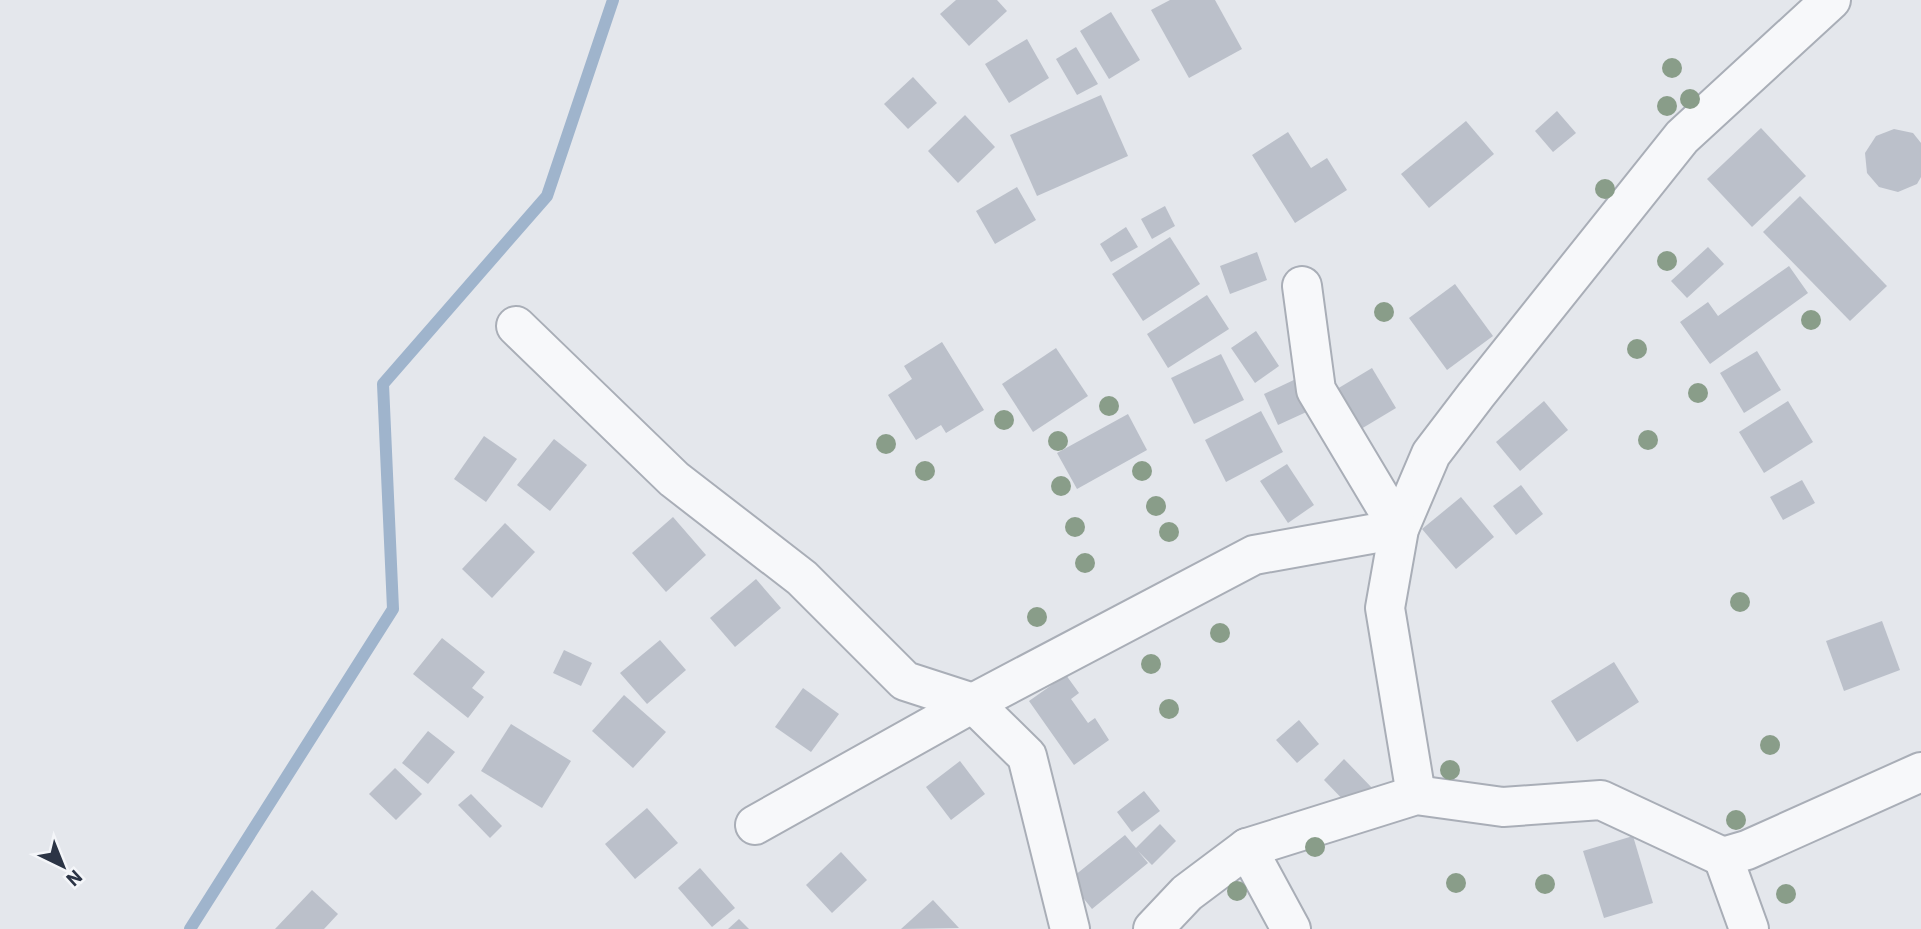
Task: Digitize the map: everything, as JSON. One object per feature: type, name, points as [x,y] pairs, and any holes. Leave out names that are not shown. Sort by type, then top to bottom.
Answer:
[{"type":"street","points":[[1416,795],[1385,608],[1399,529],[1432,454],[1682,137],[1831,0]]},
{"type":"street","points":[[1302,286],[1316,390],[1399,529]]},
{"type":"street","points":[[516,326],[674,479],[802,578],[905,681],[973,703],[1027,756],[1070,929]]},
{"type":"street","points":[[755,825],[973,703],[1254,555],[1399,529]]},
{"type":"street","points":[[1153,929],[1187,894],[1247,848],[1416,795],[1503,807],[1601,800],[1723,858],[1747,850],[1921,772]]},
{"type":"street","points":[[1247,848],[1291,929]]},
{"type":"street","points":[[1723,858],[1749,929]]},
{"type":"building","points":[[956,0],[997,0],[1007,11],[969,46],[940,14]]},
{"type":"building","points":[[1170,0],[1215,0],[1242,49],[1189,78],[1151,10]]},
{"type":"building","points":[[1111,12],[1140,60],[1109,79],[1080,31]]},
{"type":"building","points":[[1027,39],[1049,78],[1009,103],[985,64]]},
{"type":"building","points":[[1076,47],[1098,84],[1077,95],[1056,59]]},
{"type":"building","points":[[913,77],[937,103],[908,129],[884,104]]},
{"type":"building","points":[[1101,95],[1128,156],[1037,196],[1010,135]]},
{"type":"building","points":[[1557,111],[1576,133],[1553,152],[1535,131]]},
{"type":"building","points":[[965,115],[995,147],[958,183],[928,151]]},
{"type":"building","points":[[1466,121],[1494,154],[1429,208],[1401,174]]},
{"type":"building","points":[[1761,128],[1806,176],[1752,227],[1707,179]]},
{"type":"building","points":[[1894,129],[1913,133],[1921,143],[1921,177],[1917,184],[1898,192],[1879,187],[1867,173],[1865,153],[1876,136]]},
{"type":"building","points":[[1288,132],[1311,168],[1327,158],[1347,190],[1295,223],[1252,155]]},
{"type":"building","points":[[1017,187],[1036,220],[995,244],[976,211]]},
{"type":"building","points":[[1800,196],[1887,286],[1850,321],[1763,232]]},
{"type":"building","points":[[1165,206],[1175,226],[1152,239],[1141,219]]},
{"type":"building","points":[[1126,227],[1138,247],[1111,262],[1100,244]]},
{"type":"building","points":[[1170,237],[1200,284],[1143,321],[1112,274]]},
{"type":"building","points":[[1708,247],[1724,264],[1687,298],[1671,281]]},
{"type":"building","points":[[1257,252],[1267,280],[1230,294],[1220,266]]},
{"type":"building","points":[[1789,266],[1808,293],[1710,364],[1680,322],[1708,302],[1718,316]]},
{"type":"building","points":[[1455,284],[1493,336],[1447,370],[1409,318]]},
{"type":"building","points":[[1207,295],[1229,329],[1168,368],[1147,334]]},
{"type":"building","points":[[1256,331],[1279,366],[1255,383],[1231,348]]},
{"type":"building","points":[[942,342],[984,410],[946,433],[941,425],[916,440],[888,395],[912,379],[904,366]]},
{"type":"building","points":[[1056,348],[1088,396],[1033,432],[1002,384]]},
{"type":"building","points":[[1757,351],[1781,390],[1744,413],[1720,373]]},
{"type":"building","points":[[1221,354],[1244,400],[1194,424],[1171,378]]},
{"type":"building","points":[[1372,368],[1396,408],[1361,429],[1337,389]]},
{"type":"building","points":[[1298,378],[1313,409],[1278,425],[1264,394]]},
{"type":"building","points":[[1544,401],[1568,430],[1520,471],[1496,442]]},
{"type":"building","points":[[1788,401],[1813,442],[1764,473],[1739,432]]},
{"type":"building","points":[[1261,411],[1283,452],[1226,482],[1205,440]]},
{"type":"building","points":[[1128,414],[1147,450],[1077,489],[1057,453]]},
{"type":"building","points":[[484,436],[517,459],[486,502],[454,479]]},
{"type":"building","points":[[554,439],[587,465],[550,511],[517,485]]},
{"type":"building","points":[[1287,464],[1314,505],[1288,523],[1260,481]]},
{"type":"building","points":[[1802,480],[1815,503],[1783,520],[1770,497]]},
{"type":"building","points":[[1521,485],[1543,514],[1516,535],[1493,506]]},
{"type":"building","points":[[1461,497],[1494,537],[1456,569],[1422,529]]},
{"type":"building","points":[[673,517],[706,555],[666,592],[632,553]]},
{"type":"building","points":[[505,523],[535,552],[492,598],[462,569]]},
{"type":"building","points":[[756,579],[781,608],[735,647],[710,618]]},
{"type":"building","points":[[1882,621],[1900,670],[1844,691],[1826,641]]},
{"type":"building","points":[[442,638],[485,672],[472,688],[484,697],[468,718],[413,674]]},
{"type":"building","points":[[660,640],[686,670],[647,704],[620,673]]},
{"type":"building","points":[[564,650],[592,663],[581,686],[553,673]]},
{"type":"building","points":[[1614,662],[1639,702],[1577,742],[1551,701]]},
{"type":"building","points":[[1066,675],[1079,693],[1071,699],[1088,723],[1095,718],[1109,740],[1074,765],[1029,701]]},
{"type":"building","points":[[803,688],[839,714],[811,752],[775,727]]},
{"type":"building","points":[[624,695],[666,732],[633,768],[592,731]]},
{"type":"building","points":[[1299,720],[1319,744],[1297,763],[1276,740]]},
{"type":"building","points":[[511,724],[571,761],[542,808],[481,771]]},
{"type":"building","points":[[428,731],[455,752],[428,784],[402,763]]},
{"type":"building","points":[[1344,759],[1375,791],[1354,811],[1324,780]]},
{"type":"building","points":[[960,761],[985,794],[951,820],[926,787]]},
{"type":"building","points":[[395,768],[422,794],[396,820],[369,794]]},
{"type":"building","points":[[1144,791],[1160,811],[1132,832],[1117,812]]},
{"type":"building","points":[[471,794],[502,826],[490,838],[458,805]]},
{"type":"building","points":[[647,808],[678,843],[635,879],[605,844]]},
{"type":"building","points":[[1160,824],[1176,841],[1152,865],[1138,851],[1148,863],[1092,909],[1069,880],[1125,835],[1136,848]]},
{"type":"building","points":[[1633,836],[1653,903],[1604,918],[1583,851]]},
{"type":"building","points":[[841,852],[867,880],[832,913],[806,885]]},
{"type":"building","points":[[700,868],[735,908],[712,927],[678,888]]},
{"type":"building","points":[[312,890],[338,914],[324,929],[275,929]]},
{"type":"building","points":[[933,900],[959,928],[901,929]]},
{"type":"building","points":[[739,919],[749,929],[728,929]]},
{"type":"waterway","points":[[190,929],[393,609],[383,384],[547,196],[613,0]]}]
